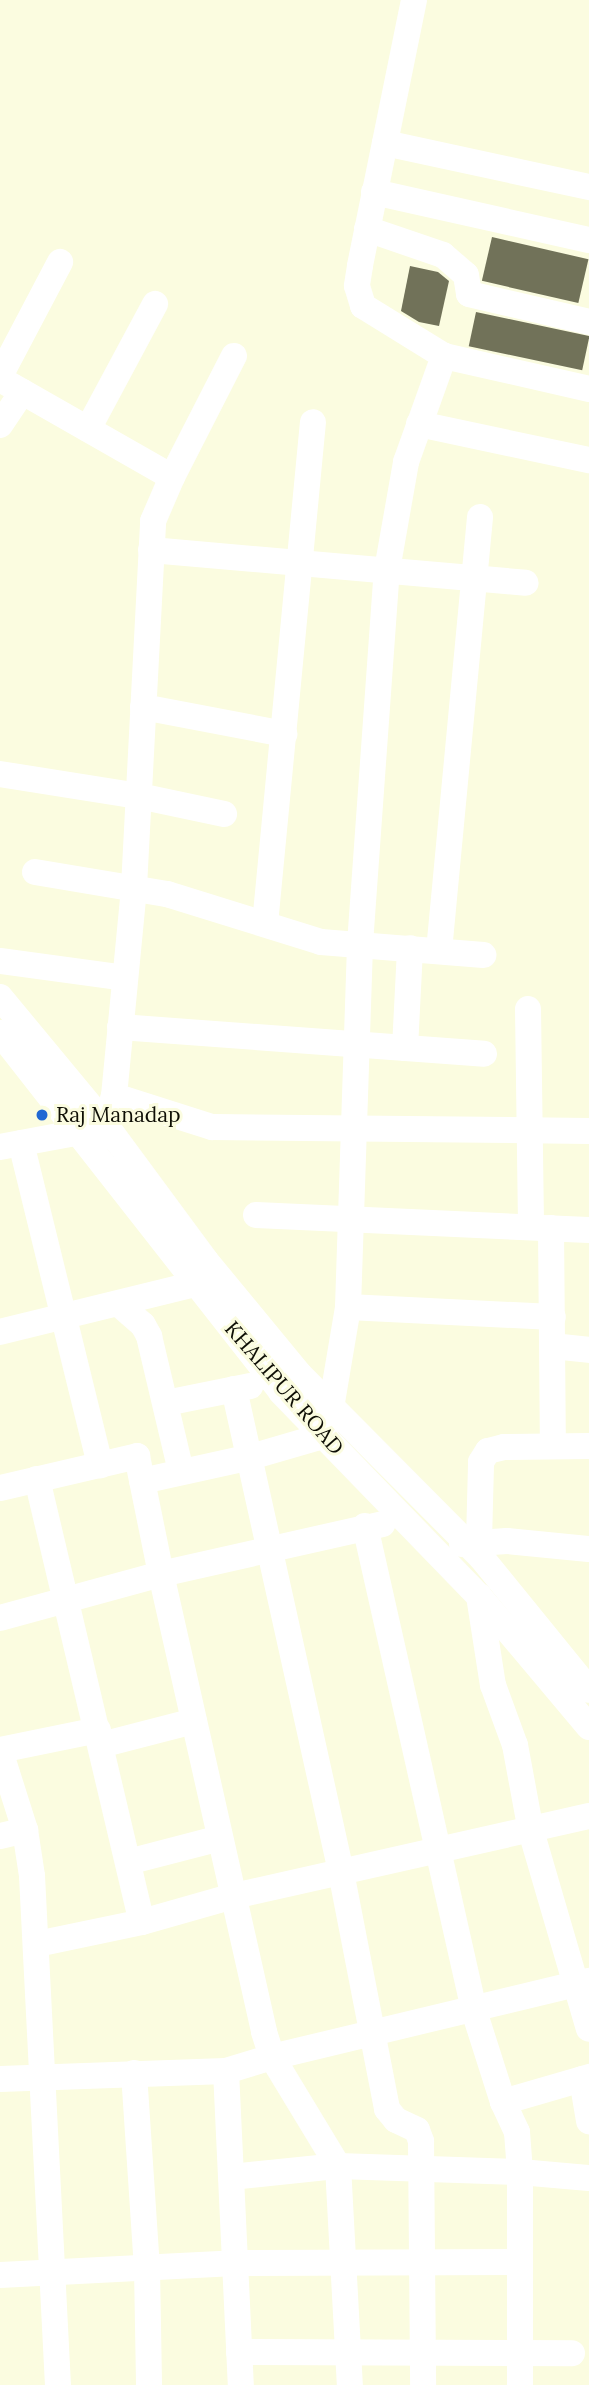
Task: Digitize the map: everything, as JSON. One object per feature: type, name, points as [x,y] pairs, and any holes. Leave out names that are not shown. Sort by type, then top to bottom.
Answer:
[{"type":"street","points":[[414,0],[357,286],[363,306],[444,356],[589,389]]},
{"type":"street","points":[[385,143],[589,187]]},
{"type":"street","points":[[374,192],[589,240]]},
{"type":"street","points":[[367,229],[443,255],[466,275],[469,294],[589,322]]},
{"type":"street","points":[[0,425],[7,382],[60,262]]},
{"type":"street","points":[[88,429],[155,304]]},
{"type":"street","points":[[100,1465],[62,1319],[7,1142],[88,1132],[114,1096],[134,887],[153,521],[172,477],[234,356]]},
{"type":"street","points":[[142,1481],[247,1458],[323,1436],[331,1408],[348,1307],[360,944],[387,570],[406,462],[444,356]]},
{"type":"street","points":[[7,382],[172,477]]},
{"type":"street","points":[[265,924],[313,422]]},
{"type":"street","points":[[419,424],[589,460]]},
{"type":"street","points":[[439,951],[480,517]]},
{"type":"street","points":[[151,550],[526,583]]},
{"type":"street","points":[[143,707],[284,734]]},
{"type":"street","points":[[0,774],[139,796],[224,814]]},
{"type":"street","points":[[35,873],[134,887],[206,904],[299,937],[483,955]]},
{"type":"street","points":[[405,1048],[410,948]]},
{"type":"street","points":[[0,961],[125,978]]},
{"type":"street","name":"KHALIPUR ROAD","points":[[0,997],[88,1132]]},
{"type":"street","points":[[528,1009],[530,1131],[552,1317],[554,1446]]},
{"type":"street","points":[[120,1027],[484,1055]]},
{"type":"street","name":"KHALIPUR ROAD","points":[[0,1032],[88,1132],[208,1281],[441,1517],[472,1542],[589,1690]]},
{"type":"street","points":[[114,1096],[212,1126],[355,1130],[589,1131]]},
{"type":"street","points":[[256,1215],[589,1230]]},
{"type":"street","points":[[0,1332],[120,1305],[208,1281]]},
{"type":"street","name":"KHALIPUR ROAD","points":[[208,1281],[273,1381],[479,1596],[589,1727]]},
{"type":"street","points":[[120,1305],[143,1325],[149,1336],[181,1471]]},
{"type":"street","points":[[348,1307],[552,1317]]},
{"type":"street","points":[[552,1346],[589,1350]]},
{"type":"street","points":[[166,1403],[273,1381]]},
{"type":"street","points":[[234,1389],[267,1549],[341,1872],[387,2109],[396,2120],[417,2130],[424,2168],[423,2385]]},
{"type":"street","points":[[472,1542],[484,1456],[494,1448],[589,1446]]},
{"type":"street","points":[[0,1488],[137,1456],[220,1838],[272,2057],[338,2166],[350,2385]]},
{"type":"street","points":[[37,1479],[142,1922]]},
{"type":"street","points":[[0,1618],[67,1597],[267,1549],[365,1527],[441,1517]]},
{"type":"street","points":[[365,1527],[474,2011],[503,2102],[517,2132],[520,2172],[520,2385]]},
{"type":"street","points":[[436,1551],[472,1542],[507,1541],[589,1549]]},
{"type":"street","points":[[479,1596],[489,1670],[515,1745],[531,1831],[583,1983],[589,2029]]},
{"type":"street","points":[[58,2385],[37,1944],[12,1833],[0,1751],[194,1721]]},
{"type":"street","points":[[37,1944],[142,1922],[234,1896],[589,1816]]},
{"type":"street","points":[[128,1862],[220,1838]]},
{"type":"street","points":[[0,2079],[226,2071],[272,2057],[583,1983]]},
{"type":"street","points":[[226,2071],[241,2385]]},
{"type":"street","points":[[134,2073],[147,2268],[149,2385]]},
{"type":"street","points":[[503,2102],[585,2078],[589,2121]]},
{"type":"street","points":[[231,2177],[338,2166],[520,2172],[589,2178]]},
{"type":"street","points":[[0,2275],[235,2263],[520,2262]]},
{"type":"street","points":[[239,2352],[572,2353]]},
{"type":"building","points":[[492,237],[588,259],[578,303],[482,281]]},
{"type":"building","points":[[410,266],[438,272],[449,281],[439,326],[419,322],[401,311]]},
{"type":"building","points":[[476,312],[589,336],[582,370],[469,346]]},
{"type":"place","name":"Raj Manadap","points":[[42,1115]]}]
